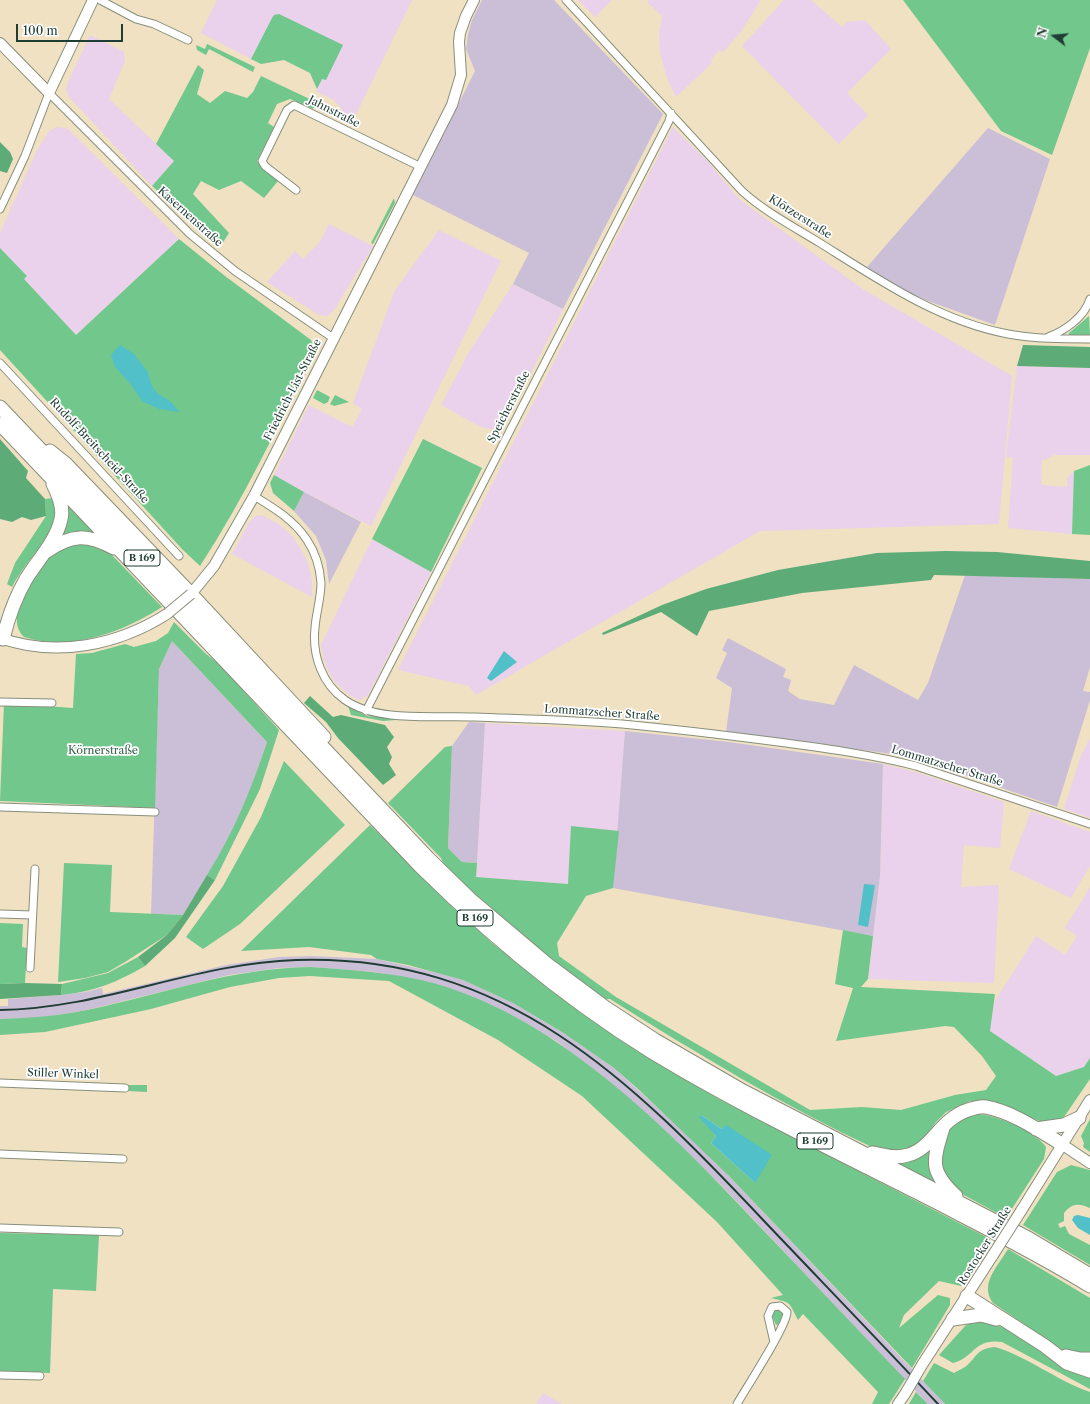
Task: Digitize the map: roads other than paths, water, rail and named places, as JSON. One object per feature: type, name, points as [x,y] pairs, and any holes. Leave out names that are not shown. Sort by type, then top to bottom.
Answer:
[{"type":"highway","name":"B 169","points":[[0,408],[344,771],[470,899],[517,940],[569,982],[606,1008],[684,1058],[743,1091],[1028,1238],[1088,1283]]},
{"type":"highway","name":"B 169","points":[[0,424],[420,866],[467,912],[562,990],[606,1022],[684,1071],[776,1121],[1029,1250],[1088,1283]]},
{"type":"highway","points":[[35,445],[45,447],[66,463],[191,594],[331,745],[336,751],[344,771]]},
{"type":"highway","points":[[1,638],[16,598],[26,579],[47,551],[62,519],[61,505],[48,475]]},
{"type":"highway","points":[[47,551],[71,538],[83,537],[103,542],[119,550]]},
{"type":"highway","points":[[853,1148],[893,1157],[910,1155],[923,1147],[945,1123],[958,1113],[978,1107],[986,1107],[1010,1116],[1063,1145]]},
{"type":"highway","points":[[1036,1129],[1064,1125],[1079,1118]]},
{"type":"highway","points":[[945,1123],[934,1155],[936,1168],[940,1180],[969,1207]]},
{"type":"highway","points":[[967,1296],[1045,1346],[1067,1363],[1090,1371]]},
{"type":"highway","points":[[953,1319],[981,1315],[1005,1321]]},
{"type":"highway","points":[[1045,1346],[1064,1355],[1080,1359],[1090,1358]]},
{"type":"street","points":[[0,209],[27,150],[49,93],[93,0]]},
{"type":"street","points":[[100,0],[136,19],[154,24],[188,40]]},
{"type":"street","name":"Friedrich-List-Straße","points":[[1,638],[26,645],[46,647],[98,644],[131,633],[168,614],[191,594],[214,566],[254,496],[420,167],[458,87],[461,75],[459,42],[460,33],[474,0]]},
{"type":"street","name":"Klötzerstraße","points":[[566,0],[746,195],[859,268],[916,300],[957,319],[1008,334],[1046,338],[1090,339]]},
{"type":"street","points":[[0,43],[49,93]]},
{"type":"street","name":"Kasernenstraße","points":[[49,93],[190,234],[235,271],[333,338]]},
{"type":"street","name":"Jahnstraße","points":[[296,190],[265,166],[262,161],[287,110],[294,105],[420,167]]},
{"type":"street","name":"Speicherstraße","points":[[366,711],[669,121],[671,113]]},
{"type":"street","points":[[1046,338],[1068,327],[1090,305]]},
{"type":"street","name":"Rudolf-Breitscheid-Straße","points":[[0,363],[180,556]]},
{"type":"street","name":"Lommatzscher Straße","points":[[254,496],[287,517],[298,528],[312,549],[320,576],[314,640],[319,665],[333,689],[348,701],[366,711],[395,715],[530,719],[621,724],[721,734],[813,747],[893,760],[916,766],[1090,824]]},
{"type":"street","points":[[0,702],[52,703]]},
{"type":"street","points":[[0,807],[155,812]]},
{"type":"street","points":[[30,968],[35,869]]},
{"type":"street","points":[[0,914],[32,915]]},
{"type":"street","name":"Stiller Winkel","points":[[0,1083],[125,1088]]},
{"type":"street","name":"Rostocker Straße","points":[[898,1404],[1063,1145],[1090,1100]]},
{"type":"street","points":[[1063,1145],[1090,1163]]},
{"type":"street","points":[[0,1154],[123,1159]]},
{"type":"street","points":[[0,1228],[118,1232]]},
{"type":"street","points":[[737,1404],[774,1342]]},
{"type":"street","points":[[0,1375],[40,1376]]},
{"type":"water","points":[[120,345],[134,354],[148,372],[151,384],[157,393],[171,402],[179,412],[159,409],[142,401],[132,386],[115,367],[111,355]]},
{"type":"water","points":[[504,651],[517,662],[491,681],[487,678]]},
{"type":"water","points":[[864,884],[875,885],[868,927],[858,925]]},
{"type":"water","points":[[701,1115],[722,1129],[726,1125],[772,1155],[755,1183],[711,1143],[716,1136],[699,1117]]},
{"type":"water","points":[[1078,1215],[1090,1218],[1090,1235],[1078,1228],[1072,1220],[1074,1216]]},
{"type":"railway","points":[[0,1010],[38,1008],[75,1002],[221,969],[258,963],[296,960],[371,963],[439,978],[502,1003],[559,1036],[614,1075],[665,1121],[715,1170],[938,1404]]},
{"type":"park label","name":"Körnerstraße","points":[[103,751]]}]
